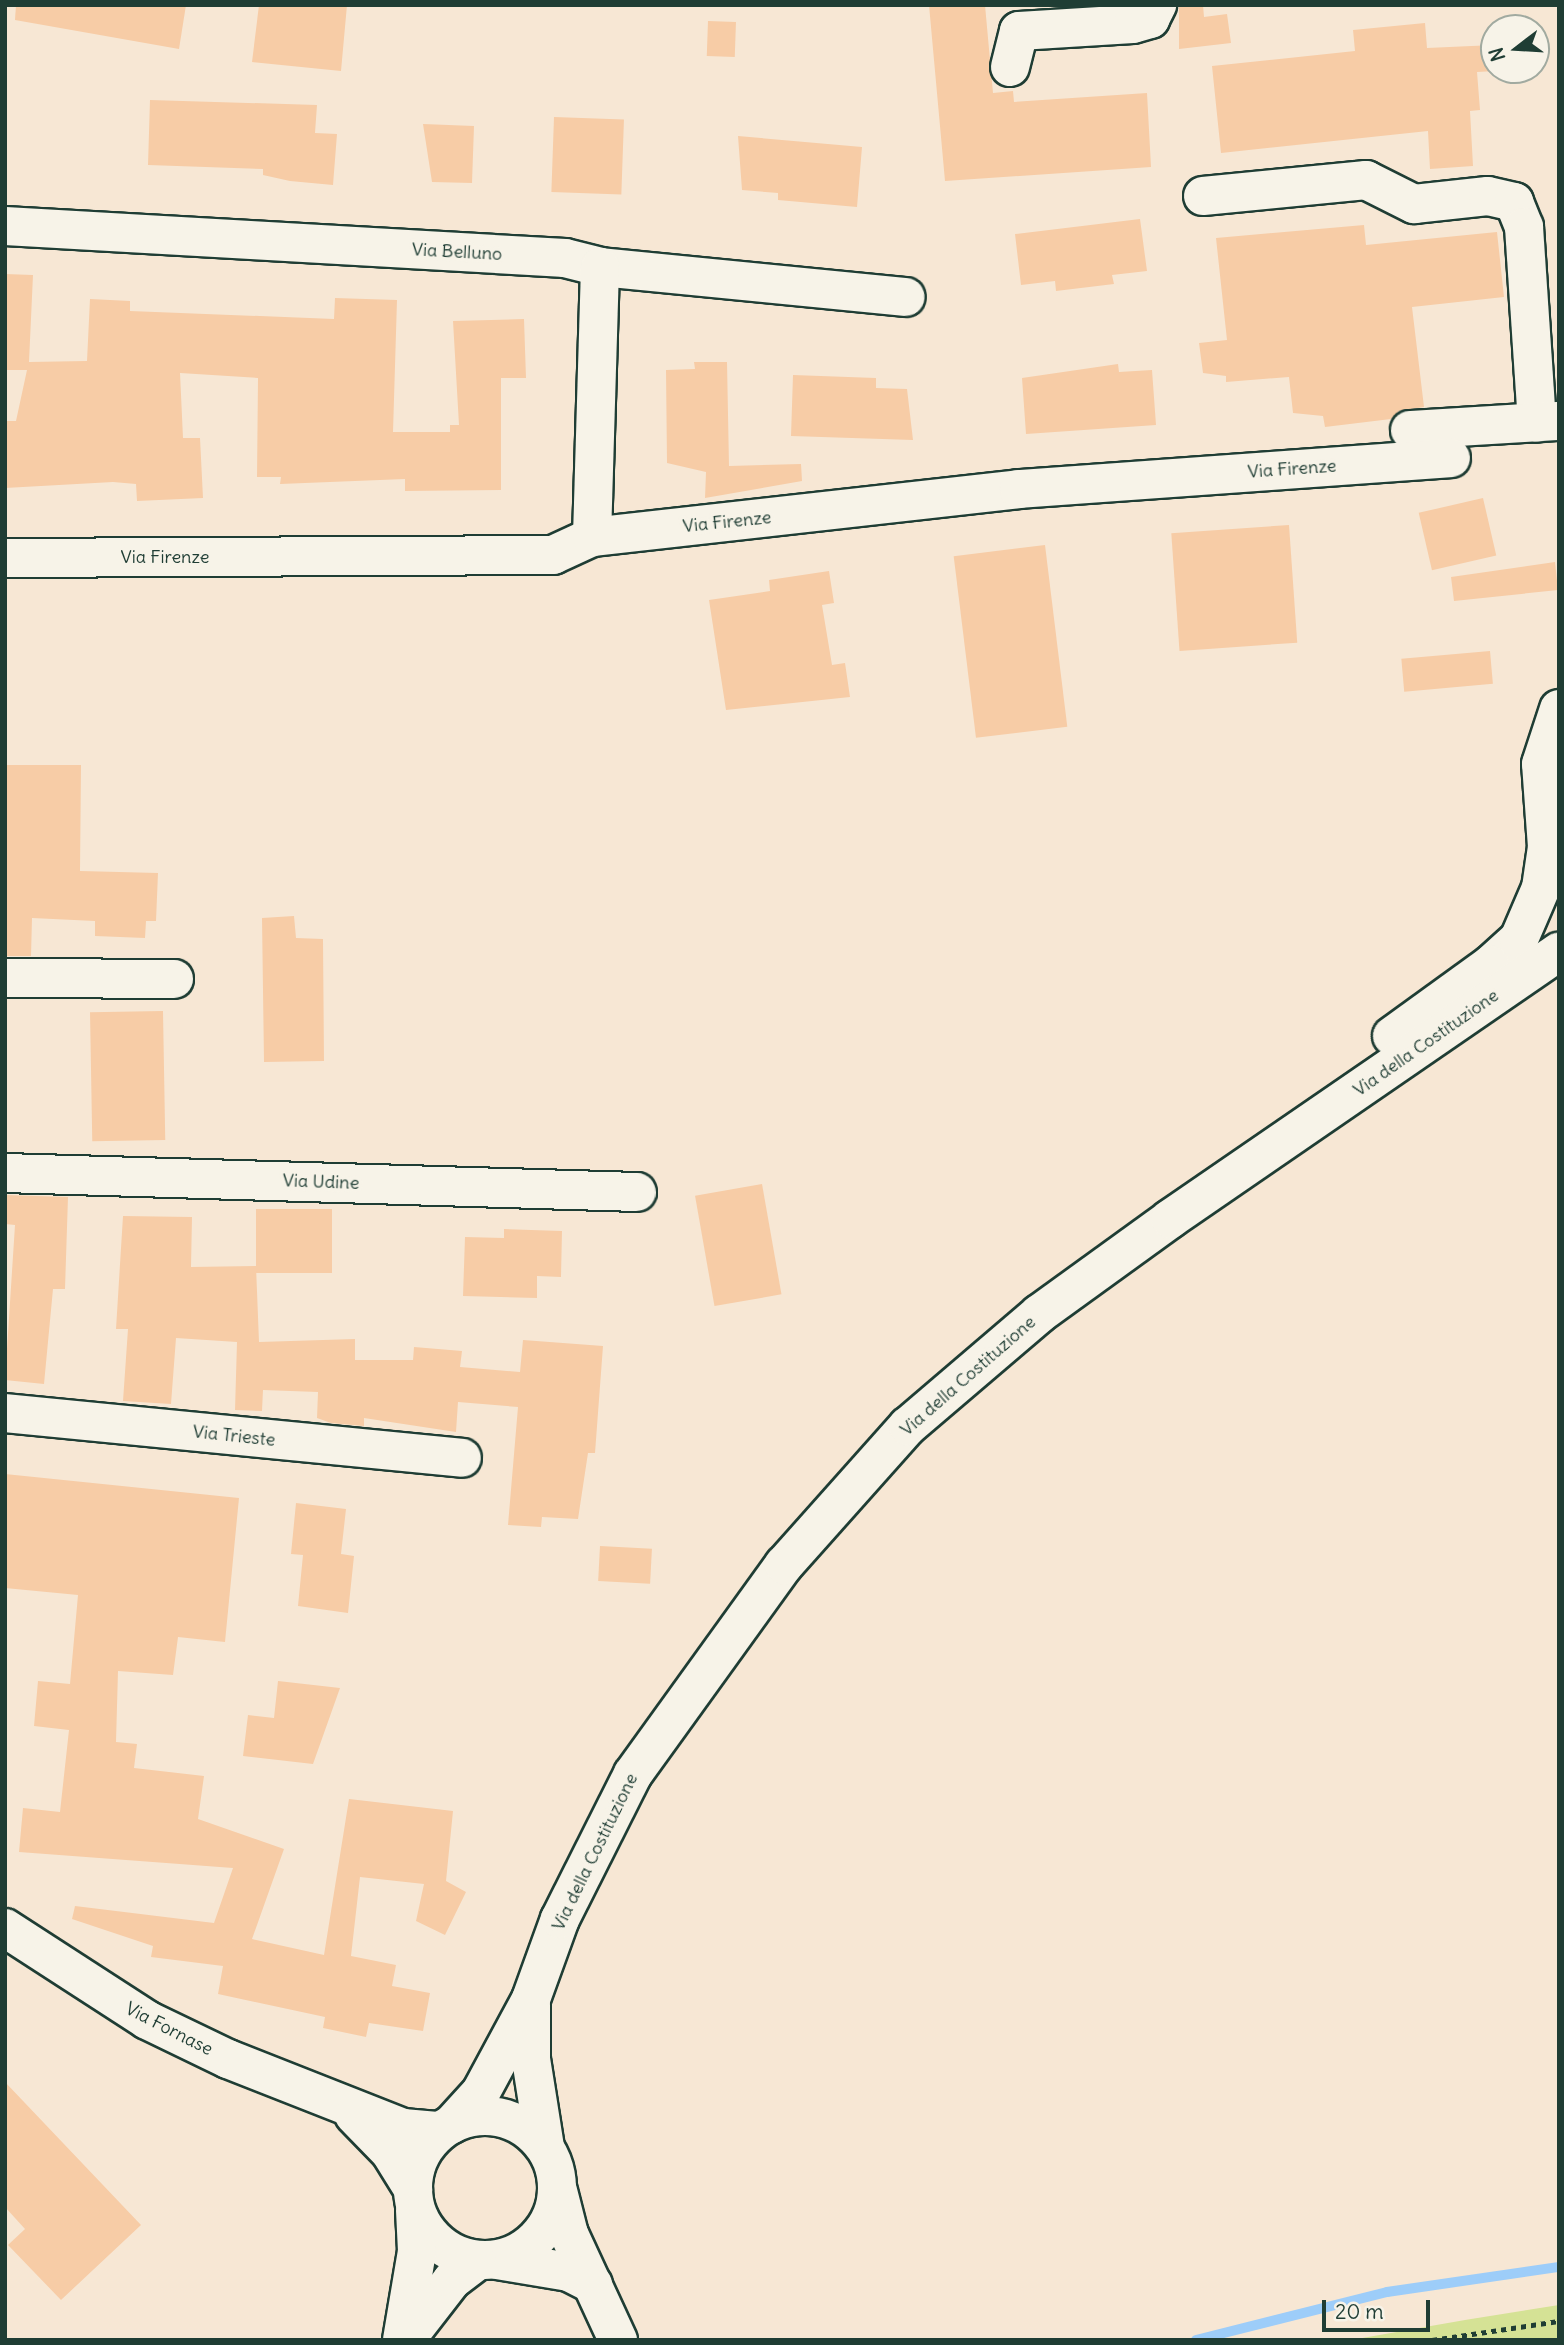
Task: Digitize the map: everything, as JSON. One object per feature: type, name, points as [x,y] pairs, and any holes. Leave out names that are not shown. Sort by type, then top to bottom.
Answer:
[{"type":"street","points":[[1010,67],[1019,31],[1133,24],[1150,19],[1157,5]]},
{"type":"street","points":[[1203,196],[1366,180],[1413,204],[1488,196],[1514,202],[1524,227],[1548,422],[1410,430]]},
{"type":"street","name":"Via Belluno","points":[[5,226],[565,258],[600,267],[906,297]]},
{"type":"street","points":[[592,537],[600,267]]},
{"type":"street","name":"Via Firenze","points":[[5,558],[553,555],[592,537],[1019,489],[1451,458]]},
{"type":"street","points":[[1326,1112],[1352,1065],[1490,965],[1532,919],[1553,857],[1545,739],[1559,709]]},
{"type":"street","name":"Via della Costituzione","points":[[446,2127],[481,2092],[531,1999],[560,1919],[632,1774],[784,1565],[908,1426],[1039,1314],[1559,952]]},
{"type":"street","points":[[5,978],[174,979]]},
{"type":"street","name":"Via Udine","points":[[5,1173],[637,1192]]},
{"type":"street","name":"Via Trieste","points":[[5,1413],[462,1458]]},
{"type":"street","name":"Via Fornase","points":[[5,1928],[147,2020],[345,2106],[403,2128],[446,2127]]},
{"type":"street","name":"Via della Costituzione","points":[[531,1999],[531,2059],[545,2147]]},
{"type":"street","name":"Via Fornase","points":[[345,2106],[390,2152],[414,2198]]},
{"type":"street","points":[[404,2340],[417,2251],[414,2198],[422,2153],[446,2127],[479,2116],[509,2120],[545,2147],[558,2191],[593,2284],[618,2340]]},
{"type":"street","points":[[404,2340],[452,2280],[487,2261],[533,2244],[555,2211],[558,2191]]},
{"type":"street","points":[[414,2198],[434,2240],[487,2261],[569,2272],[593,2284]]},
{"type":"path","points":[[1432,2340],[1559,2322]]},
{"type":"green space","points":[[1559,2305],[1559,2340],[1351,2340],[1465,2320]]},
{"type":"building","points":[[16,5],[186,5],[179,49],[15,20]]},
{"type":"building","points":[[259,5],[347,5],[341,71],[252,62]]},
{"type":"building","points":[[929,5],[985,5],[993,93],[1013,91],[1014,102],[1147,93],[1151,167],[945,181]]},
{"type":"building","points":[[1179,5],[1203,5],[1204,17],[1227,14],[1231,43],[1179,49]]},
{"type":"building","points":[[708,21],[736,22],[735,57],[707,56]]},
{"type":"building","points":[[1425,23],[1427,48],[1480,46],[1480,72],[1477,72],[1480,110],[1470,111],[1473,166],[1430,169],[1428,131],[1221,153],[1212,66],[1355,51],[1353,30]]},
{"type":"building","points":[[150,100],[317,105],[315,133],[337,134],[333,185],[290,181],[263,175],[263,169],[148,165]]},
{"type":"building","points":[[554,117],[624,119],[621,194],[551,192]]},
{"type":"building","points":[[423,124],[474,126],[472,183],[432,182]]},
{"type":"building","points":[[738,136],[862,147],[857,207],[778,200],[778,193],[742,190]]},
{"type":"building","points":[[1140,219],[1147,271],[1112,275],[1114,284],[1056,291],[1055,281],[1021,285],[1015,234]]},
{"type":"building","points":[[1364,225],[1366,245],[1497,232],[1504,297],[1412,307],[1424,407],[1399,411],[1391,419],[1325,427],[1323,416],[1293,413],[1289,377],[1226,382],[1226,376],[1203,373],[1199,343],[1227,340],[1216,238]]},
{"type":"building","points":[[5,274],[33,275],[29,362],[87,361],[90,299],[130,301],[130,311],[334,319],[335,298],[397,300],[393,432],[450,432],[450,425],[459,425],[453,321],[524,319],[526,378],[501,378],[501,490],[405,491],[405,479],[280,484],[281,477],[257,477],[258,378],[180,373],[183,438],[200,438],[203,498],[137,501],[136,484],[113,482],[5,488],[5,421],[16,421],[27,370],[5,370]]},
{"type":"building","points":[[694,362],[727,362],[729,466],[801,464],[802,481],[705,498],[706,472],[667,463],[666,370],[695,369]]},
{"type":"building","points":[[1118,364],[1119,372],[1152,370],[1156,425],[1026,434],[1022,378]]},
{"type":"building","points":[[793,375],[876,378],[876,388],[907,389],[913,440],[791,436]]},
{"type":"building","points":[[1483,498],[1496,555],[1432,570],[1419,513]]},
{"type":"building","points":[[1289,525],[1297,643],[1180,651],[1171,533]]},
{"type":"building","points":[[1045,545],[1067,727],[976,738],[954,556]]},
{"type":"building","points":[[1555,562],[1558,590],[1454,601],[1451,577]]},
{"type":"building","points":[[829,571],[834,603],[822,605],[832,665],[845,663],[850,697],[726,710],[709,600],[770,591],[769,580]]},
{"type":"building","points":[[1490,651],[1493,684],[1404,692],[1401,659]]},
{"type":"building","points":[[5,765],[81,765],[80,871],[158,873],[156,921],[146,921],[145,938],[95,936],[95,921],[32,918],[31,956],[5,956]]},
{"type":"building","points":[[294,916],[296,938],[323,939],[324,1061],[264,1062],[262,918]]},
{"type":"building","points":[[163,1011],[165,1140],[92,1141],[90,1012]]},
{"type":"building","points":[[762,1184],[781,1294],[714,1306],[695,1196]]},
{"type":"building","points":[[5,1195],[68,1197],[65,1289],[53,1289],[44,1384],[5,1380],[15,1225],[5,1224]]},
{"type":"building","points":[[256,1209],[332,1209],[332,1273],[256,1273]]},
{"type":"building","points":[[123,1216],[192,1217],[191,1267],[256,1266],[259,1342],[355,1339],[355,1360],[413,1360],[414,1347],[462,1351],[460,1367],[520,1372],[523,1340],[603,1346],[595,1453],[588,1453],[578,1519],[542,1517],[541,1527],[508,1525],[518,1407],[458,1402],[456,1432],[364,1418],[364,1426],[331,1423],[317,1418],[318,1392],[263,1390],[262,1411],[235,1410],[237,1342],[176,1338],[171,1404],[123,1401],[128,1329],[116,1329]]},
{"type":"building","points":[[504,1229],[562,1231],[561,1277],[537,1276],[537,1298],[463,1296],[465,1237],[504,1238]]},
{"type":"building","points":[[5,1474],[239,1498],[225,1642],[178,1637],[173,1675],[118,1671],[116,1742],[137,1744],[134,1768],[204,1776],[198,1819],[284,1849],[252,1939],[324,1955],[349,1799],[453,1811],[446,1881],[466,1892],[445,1935],[416,1921],[424,1884],[360,1877],[351,1956],[396,1965],[392,1986],[430,1993],[423,2031],[369,2023],[366,2037],[323,2028],[325,2017],[218,1994],[223,1966],[151,1957],[153,1946],[72,1919],[75,1906],[214,1923],[233,1868],[19,1852],[23,1808],[60,1812],[69,1730],[34,1726],[38,1681],[70,1684],[78,1595],[5,1588]]},
{"type":"building","points":[[296,1503],[346,1509],[341,1554],[354,1556],[348,1613],[298,1606],[303,1555],[291,1554]]},
{"type":"building","points":[[600,1546],[652,1549],[650,1584],[598,1581]]},
{"type":"building","points":[[278,1681],[340,1688],[313,1764],[243,1756],[248,1715],[274,1718]]},
{"type":"building","points":[[5,2082],[141,2225],[61,2300],[8,2245],[25,2229],[5,2207]]},
{"type":"waterway","points":[[1196,2340],[1387,2292],[1559,2267]]}]
